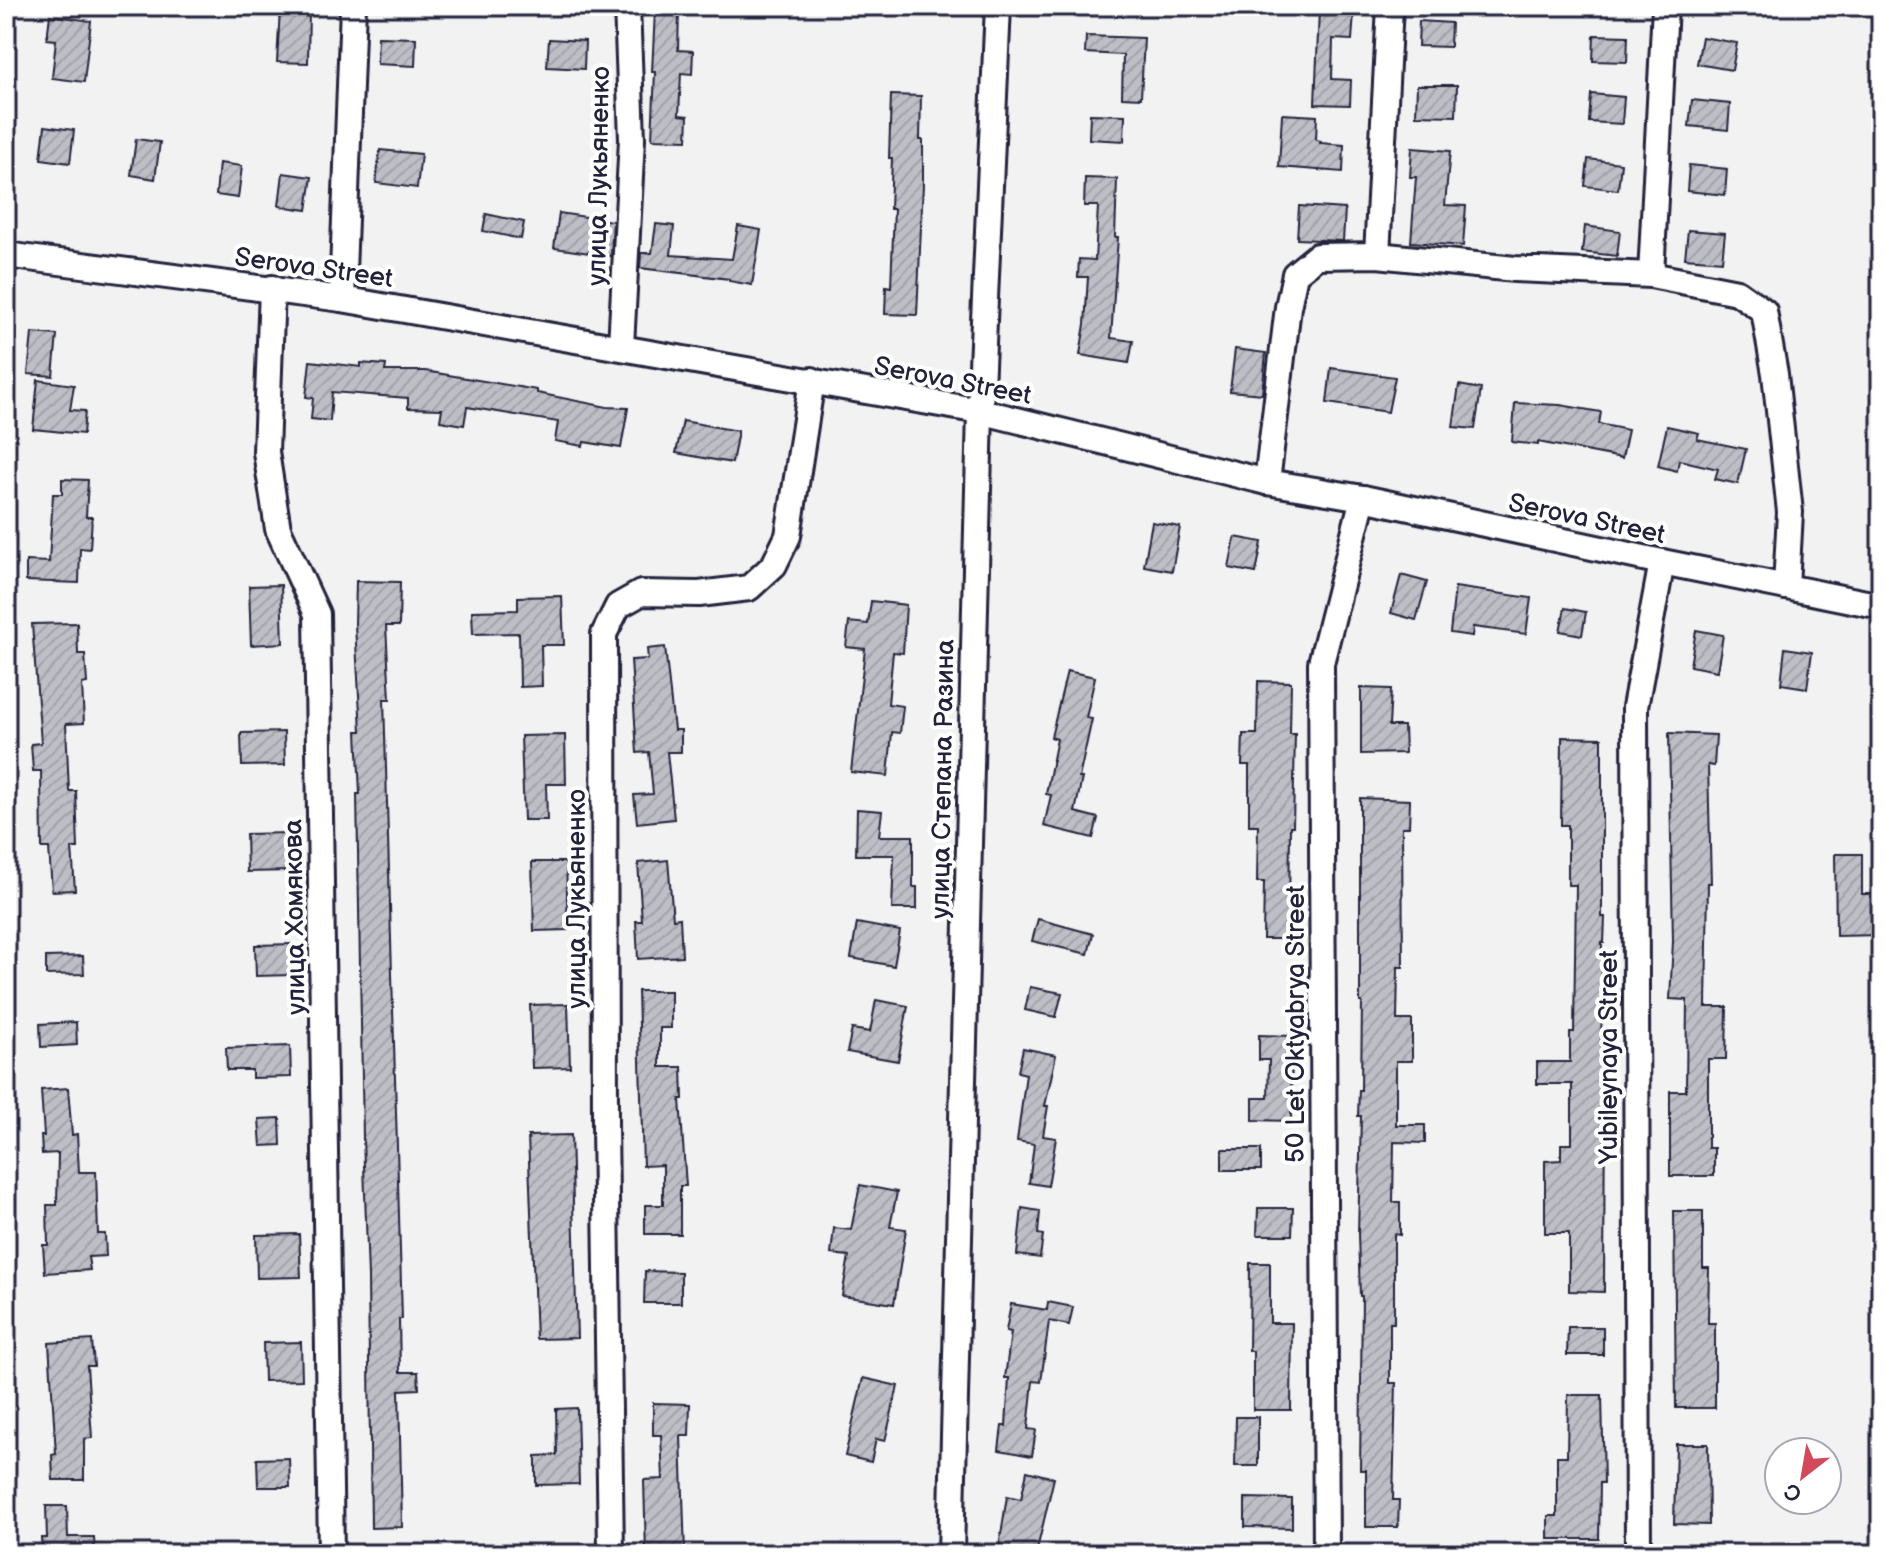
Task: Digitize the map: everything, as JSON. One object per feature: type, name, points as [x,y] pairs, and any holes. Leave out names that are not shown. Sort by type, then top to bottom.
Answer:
[{"type":"street","points":[[342,299],[353,6]]},
{"type":"street","name":"улица Лукьяненко","points":[[621,346],[632,139],[627,6]]},
{"type":"street","name":"улица Степана Разина","points":[[951,1554],[980,411],[998,6]]},
{"type":"street","points":[[1377,255],[1390,6]]},
{"type":"street","points":[[1651,275],[1665,6]]},
{"type":"street","name":"Serova Street","points":[[6,255],[342,299],[980,411],[1267,482],[1363,498],[1881,606]]},
{"type":"street","points":[[1267,482],[1288,307],[1295,274],[1317,256],[1377,255],[1515,269],[1651,275],[1737,292],[1764,311],[1775,374],[1790,512],[1786,587]]},
{"type":"street","name":"улица Хомякова","points":[[272,288],[266,452],[278,529],[317,614],[331,1554]]},
{"type":"street","name":"улица Лукьяненко","points":[[611,1554],[605,1125],[604,634],[618,606],[641,593],[699,594],[749,588],[774,565],[788,536],[812,380]]},
{"type":"street","name":"50 Let Oktyabrya Street","points":[[1326,1554],[1321,663],[1363,498]]},
{"type":"street","name":"Yubileynaya Street","points":[[1638,1554],[1635,707],[1662,562]]},
{"type":"building","points":[[280,9],[309,10],[308,63],[277,62]]},
{"type":"building","points":[[1319,10],[1354,13],[1352,40],[1333,39],[1332,79],[1351,80],[1350,105],[1315,104]]},
{"type":"building","points":[[655,11],[679,12],[678,50],[693,51],[692,74],[681,73],[679,115],[688,116],[687,140],[652,139]]},
{"type":"building","points":[[50,15],[91,21],[84,82],[52,78],[56,40],[47,39]]},
{"type":"building","points":[[1419,21],[1451,23],[1450,47],[1418,46]]},
{"type":"building","points":[[1594,35],[1628,36],[1627,62],[1593,61]]},
{"type":"building","points":[[1086,36],[1144,38],[1141,98],[1122,97],[1123,55],[1085,53]]},
{"type":"building","points":[[378,37],[416,38],[415,66],[377,64]]},
{"type":"building","points":[[1702,37],[1737,43],[1732,70],[1697,64]]},
{"type":"building","points":[[549,39],[585,41],[584,69],[547,67]]},
{"type":"building","points":[[1417,85],[1457,85],[1456,116],[1416,115]]},
{"type":"building","points":[[1591,94],[1624,97],[1622,124],[1589,122]]},
{"type":"building","points":[[891,95],[921,96],[923,184],[917,315],[885,314],[886,286],[891,287],[894,209],[890,209]]},
{"type":"building","points":[[1692,100],[1730,104],[1728,130],[1689,126]]},
{"type":"building","points":[[1090,114],[1125,115],[1124,141],[1089,139]]},
{"type":"building","points":[[1282,114],[1317,116],[1316,140],[1344,145],[1343,172],[1279,167]]},
{"type":"building","points":[[45,126],[74,130],[70,163],[41,159]]},
{"type":"building","points":[[136,139],[160,142],[155,179],[131,175]]},
{"type":"building","points":[[1412,148],[1450,151],[1445,205],[1466,206],[1463,246],[1411,242],[1416,177],[1410,177]]},
{"type":"building","points":[[380,150],[421,154],[417,188],[376,183]]},
{"type":"building","points":[[1588,159],[1621,163],[1618,190],[1585,186]]},
{"type":"building","points":[[219,163],[242,166],[238,198],[216,195]]},
{"type":"building","points":[[1689,165],[1727,169],[1725,195],[1687,191]]},
{"type":"building","points":[[283,173],[312,177],[307,210],[279,206]]},
{"type":"building","points":[[1085,178],[1117,179],[1115,237],[1118,237],[1111,338],[1133,341],[1129,363],[1080,355],[1088,277],[1078,277],[1079,259],[1095,260],[1098,206],[1084,206]]},
{"type":"building","points":[[1299,206],[1345,209],[1343,241],[1297,239]]},
{"type":"building","points":[[559,213],[613,221],[611,256],[554,248]]},
{"type":"building","points":[[486,214],[524,222],[521,239],[483,231]]},
{"type":"building","points":[[656,224],[674,226],[671,255],[732,259],[738,226],[761,230],[752,285],[729,279],[640,268],[641,253],[652,253]]},
{"type":"building","points":[[1585,226],[1620,231],[1617,256],[1582,252]]},
{"type":"building","points":[[1688,230],[1725,233],[1722,261],[1685,258]]},
{"type":"building","points":[[32,333],[57,335],[53,376],[28,374]]},
{"type":"building","points":[[1235,349],[1266,353],[1262,394],[1230,391]]},
{"type":"building","points":[[310,361],[361,367],[361,363],[386,365],[385,371],[425,371],[537,390],[537,393],[607,407],[628,408],[621,448],[555,441],[558,422],[467,407],[464,425],[440,421],[442,409],[408,408],[408,398],[332,392],[330,421],[311,419],[313,398],[306,397]]},
{"type":"building","points":[[1331,368],[1395,377],[1388,412],[1327,403]]},
{"type":"building","points":[[38,380],[74,385],[70,410],[85,411],[83,434],[33,429]]},
{"type":"building","points":[[1459,385],[1481,389],[1475,429],[1453,427]]},
{"type":"building","points":[[1515,403],[1560,405],[1601,412],[1599,424],[1628,430],[1622,458],[1538,442],[1538,445],[1512,442]]},
{"type":"building","points":[[683,421],[738,431],[732,463],[676,453]]},
{"type":"building","points":[[1667,426],[1699,433],[1697,439],[1746,449],[1738,484],[1715,479],[1718,469],[1679,460],[1677,471],[1658,466]]},
{"type":"building","points":[[62,479],[88,480],[86,517],[92,517],[90,549],[80,548],[79,583],[26,581],[26,561],[49,562],[53,494],[62,494]]},
{"type":"building","points":[[1152,522],[1180,527],[1172,571],[1144,566]]},
{"type":"building","points":[[1235,537],[1262,542],[1256,573],[1229,568]]},
{"type":"building","points":[[1401,575],[1427,582],[1416,620],[1391,613]]},
{"type":"building","points":[[356,581],[400,582],[399,626],[386,626],[390,699],[384,699],[402,1319],[399,1319],[400,1372],[418,1372],[419,1389],[399,1390],[402,1527],[371,1528],[357,794],[360,794],[357,731],[361,731],[355,625]]},
{"type":"building","points":[[281,585],[283,643],[251,645],[249,586]]},
{"type":"building","points":[[1455,587],[1531,598],[1526,634],[1473,627],[1472,636],[1450,633]]},
{"type":"building","points":[[562,596],[564,645],[541,645],[542,686],[520,687],[519,633],[473,634],[472,611],[518,610],[518,597]]},
{"type":"building","points":[[871,601],[906,605],[903,653],[893,652],[888,704],[903,706],[900,733],[892,732],[888,776],[851,772],[865,649],[846,647],[849,622],[868,624]]},
{"type":"building","points":[[1565,608],[1586,612],[1582,635],[1560,631]]},
{"type":"building","points":[[77,623],[78,654],[85,654],[87,683],[82,684],[84,723],[66,724],[69,791],[76,791],[78,848],[72,848],[75,890],[52,891],[49,848],[42,848],[41,771],[33,771],[31,744],[41,743],[32,624]]},
{"type":"building","points":[[1696,630],[1723,635],[1717,671],[1690,666]]},
{"type":"building","points":[[665,647],[674,730],[681,730],[681,752],[667,752],[674,819],[637,823],[634,795],[653,794],[649,752],[637,753],[631,660],[648,659],[647,649]]},
{"type":"building","points":[[1785,648],[1812,652],[1807,688],[1781,684]]},
{"type":"building","points":[[1067,671],[1095,677],[1086,718],[1092,719],[1075,812],[1098,818],[1093,838],[1044,826],[1051,795],[1046,794],[1057,739],[1051,737]]},
{"type":"building","points":[[1258,681],[1291,682],[1290,734],[1295,734],[1293,826],[1290,826],[1291,939],[1263,939],[1264,882],[1257,882],[1258,825],[1249,825],[1249,765],[1242,765],[1243,734],[1257,734]]},
{"type":"building","points":[[1361,688],[1391,689],[1389,726],[1404,726],[1405,753],[1361,754]]},
{"type":"building","points":[[284,732],[285,765],[242,766],[241,733]]},
{"type":"building","points":[[1669,733],[1716,735],[1714,766],[1708,765],[1711,883],[1708,883],[1706,1007],[1727,1007],[1726,1059],[1708,1059],[1708,1148],[1714,1148],[1714,1176],[1670,1176],[1670,1091],[1686,1091],[1687,1000],[1670,999],[1673,941]]},
{"type":"building","points":[[565,735],[566,784],[546,784],[547,820],[524,820],[521,736]]},
{"type":"building","points":[[1562,737],[1602,738],[1604,1292],[1569,1291],[1569,1233],[1545,1233],[1545,1161],[1561,1160],[1561,1144],[1572,1144],[1572,1084],[1537,1084],[1537,1062],[1570,1062],[1570,1032],[1574,1032],[1576,885],[1568,885],[1568,825],[1561,825]]},
{"type":"building","points":[[1360,798],[1410,800],[1409,827],[1402,827],[1403,967],[1398,967],[1397,1020],[1412,1020],[1412,1061],[1396,1061],[1396,1125],[1425,1125],[1425,1143],[1394,1142],[1393,1202],[1400,1202],[1400,1235],[1394,1234],[1390,1383],[1396,1383],[1393,1500],[1399,1500],[1398,1527],[1366,1527],[1366,1470],[1360,1470]]},
{"type":"building","points":[[857,809],[882,811],[879,836],[913,836],[913,887],[917,887],[917,909],[892,909],[894,855],[856,855]]},
{"type":"building","points":[[289,833],[290,871],[247,872],[246,834]]},
{"type":"building","points":[[1835,854],[1862,854],[1862,894],[1881,894],[1881,935],[1836,936]]},
{"type":"building","points":[[668,860],[673,919],[680,918],[682,956],[638,959],[636,921],[642,921],[638,863]]},
{"type":"building","points":[[532,862],[566,862],[568,930],[534,931]]},
{"type":"building","points":[[1038,919],[1093,934],[1088,954],[1032,941]]},
{"type":"building","points":[[857,923],[900,931],[894,966],[851,958]]},
{"type":"building","points":[[292,944],[292,975],[256,976],[255,945]]},
{"type":"building","points":[[83,956],[84,974],[46,975],[46,957]]},
{"type":"building","points":[[1030,987],[1062,993],[1056,1017],[1025,1010]]},
{"type":"building","points":[[638,991],[671,991],[671,1028],[660,1028],[660,1067],[682,1067],[683,1099],[680,1099],[686,1186],[680,1186],[680,1234],[645,1234],[645,1205],[663,1205],[663,1165],[643,1166]]},
{"type":"building","points":[[876,1000],[908,1006],[898,1061],[847,1052],[852,1029],[870,1032]]},
{"type":"building","points":[[568,1004],[570,1067],[532,1068],[530,1005]]},
{"type":"building","points":[[76,1022],[77,1045],[41,1047],[40,1024]]},
{"type":"building","points":[[1259,1035],[1292,1036],[1291,1121],[1253,1120],[1253,1098],[1268,1098],[1269,1060],[1259,1060]]},
{"type":"building","points":[[290,1046],[291,1077],[252,1078],[252,1070],[227,1070],[226,1048]]},
{"type":"building","points":[[1023,1048],[1056,1055],[1045,1106],[1048,1106],[1043,1136],[1056,1138],[1048,1186],[1029,1183],[1034,1144],[1017,1141],[1026,1074],[1018,1072]]},
{"type":"building","points":[[68,1088],[72,1135],[77,1134],[79,1172],[96,1172],[98,1234],[105,1234],[106,1256],[88,1257],[90,1270],[45,1273],[43,1245],[48,1245],[47,1205],[57,1205],[58,1153],[42,1154],[41,1090]]},
{"type":"building","points":[[280,1118],[281,1145],[261,1146],[259,1119]]},
{"type":"building","points":[[571,1135],[577,1338],[536,1339],[528,1136]]},
{"type":"building","points":[[1222,1149],[1261,1149],[1261,1170],[1222,1170]]},
{"type":"building","points":[[860,1185],[897,1192],[890,1227],[906,1229],[894,1304],[842,1296],[849,1256],[831,1254],[834,1228],[851,1230]]},
{"type":"building","points":[[1022,1208],[1040,1211],[1038,1234],[1043,1235],[1040,1258],[1017,1255]]},
{"type":"building","points":[[1258,1208],[1293,1208],[1292,1235],[1257,1235]]},
{"type":"building","points":[[1674,1211],[1703,1211],[1703,1268],[1709,1268],[1708,1323],[1715,1323],[1715,1408],[1676,1408]]},
{"type":"building","points":[[299,1234],[301,1277],[257,1278],[256,1235]]},
{"type":"building","points":[[1250,1263],[1270,1263],[1270,1323],[1292,1323],[1291,1410],[1253,1410],[1253,1351],[1249,1351]]},
{"type":"building","points":[[645,1271],[681,1272],[681,1303],[644,1303]]},
{"type":"building","points":[[1048,1302],[1073,1307],[1069,1325],[1049,1321],[1041,1382],[1033,1381],[1028,1429],[1036,1430],[1032,1456],[999,1450],[1002,1426],[1006,1426],[1009,1378],[1005,1378],[1011,1332],[1006,1331],[1011,1304],[1047,1310]]},
{"type":"building","points":[[1568,1327],[1603,1327],[1603,1355],[1567,1355]]},
{"type":"building","points":[[92,1340],[94,1366],[87,1366],[92,1438],[84,1439],[84,1480],[53,1480],[52,1455],[56,1454],[49,1343]]},
{"type":"building","points":[[301,1342],[302,1380],[264,1381],[263,1343]]},
{"type":"building","points":[[863,1378],[898,1386],[885,1441],[876,1439],[871,1462],[845,1456]]},
{"type":"building","points":[[1568,1395],[1602,1395],[1604,1483],[1600,1483],[1599,1539],[1548,1539],[1548,1516],[1557,1516],[1557,1456],[1567,1456]]},
{"type":"building","points":[[653,1403],[690,1404],[689,1436],[681,1436],[685,1554],[646,1554],[644,1480],[663,1479],[661,1435],[653,1435]]},
{"type":"building","points":[[577,1408],[579,1484],[536,1485],[536,1456],[557,1455],[556,1409]]},
{"type":"building","points":[[1236,1417],[1258,1417],[1258,1466],[1235,1466]]},
{"type":"building","points":[[1676,1444],[1708,1444],[1709,1525],[1674,1524]]},
{"type":"building","points":[[289,1458],[290,1487],[258,1487],[257,1459]]},
{"type":"building","points":[[1027,1471],[1054,1478],[1036,1554],[998,1554],[1007,1496],[1021,1499]]},
{"type":"building","points":[[1245,1498],[1292,1499],[1292,1528],[1245,1527]]},
{"type":"building","points":[[46,1506],[67,1506],[68,1537],[94,1537],[95,1554],[42,1554],[41,1538],[47,1538]]}]
